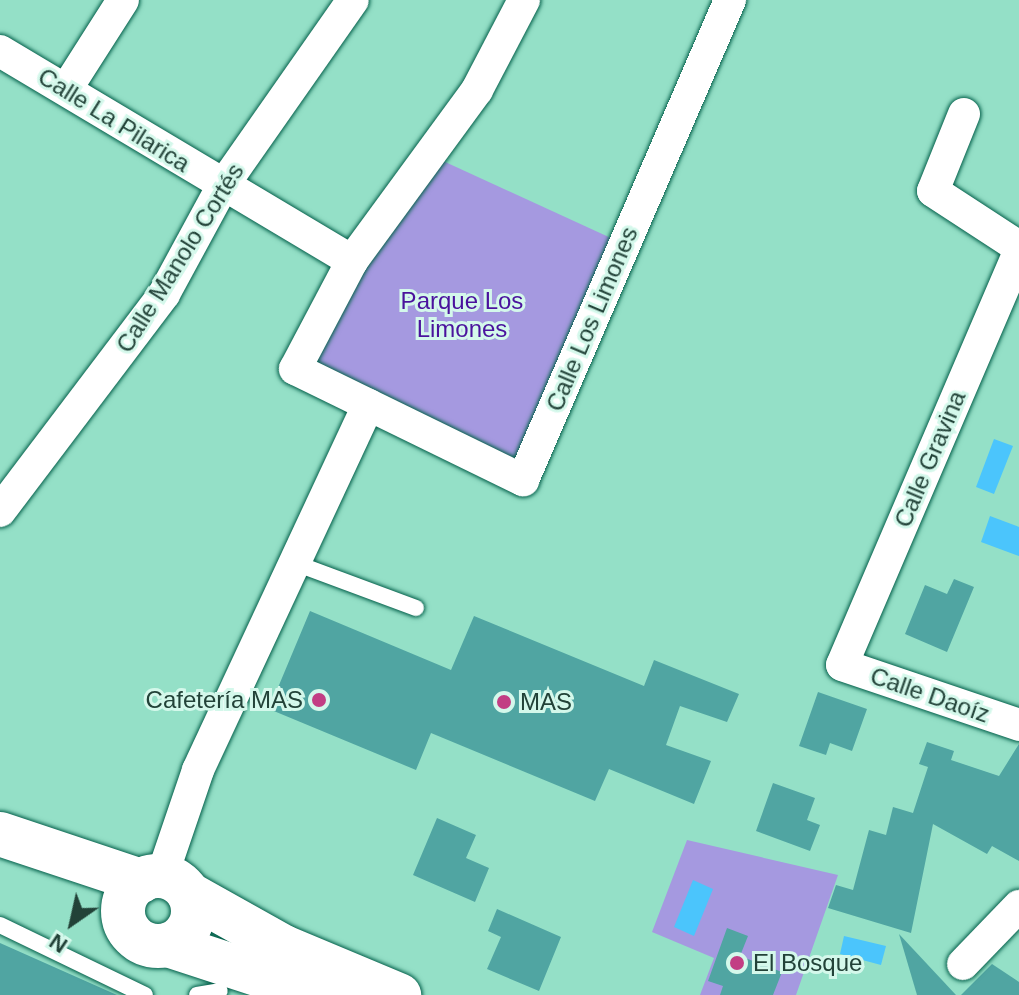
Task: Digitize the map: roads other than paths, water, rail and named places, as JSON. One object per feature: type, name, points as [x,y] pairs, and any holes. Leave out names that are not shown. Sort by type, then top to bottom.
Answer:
[{"type":"main road","points":[[0,834],[164,884],[284,947],[399,995]]},
{"type":"main road","points":[[0,859],[65,885],[146,944],[168,945],[273,973],[321,995]]},
{"type":"main road","points":[[128,928],[126,897],[164,884]]},
{"type":"main road","points":[[164,884],[191,925],[168,945]]},
{"type":"street","points":[[67,88],[123,0]]},
{"type":"street","name":"Calle Manolo Cortés","points":[[0,511],[164,294],[222,187],[353,0]]},
{"type":"street","name":"Calle Los Limones","points":[[524,0],[477,90],[352,261],[295,369],[523,480],[730,0]]},
{"type":"street","name":"Calle La Pilarica","points":[[0,51],[67,88],[222,187],[352,261]]},
{"type":"street","points":[[964,114],[933,191],[1019,250]]},
{"type":"street","name":"Calle Gravina","points":[[842,665],[1019,250]]},
{"type":"street","points":[[164,884],[198,770],[368,405]]},
{"type":"street","name":"Calle Daoíz","points":[[842,665],[1019,725]]},
{"type":"street","points":[[963,964],[1019,906]]},
{"type":"lane","points":[[295,563],[416,608]]},
{"type":"lane","points":[[0,925],[145,995]]},
{"type":"lane","points":[[197,995],[220,991]]},
{"type":"water","points":[[994,439],[1013,446],[994,494],[976,487]]},
{"type":"water","points":[[990,516],[1019,527],[1019,556],[981,542]]},
{"type":"water","points":[[693,880],[713,889],[694,936],[674,927]]},
{"type":"water","points":[[844,936],[886,946],[881,965],[840,954]]},
{"type":"place","name":"Cafetería MAS","points":[[319,700]]},
{"type":"place","name":"MAS","points":[[504,702]]},
{"type":"place","name":"El Bosque","points":[[737,963]]},
{"type":"park label","name":"Parque Los Limones","points":[[462,315]]}]
